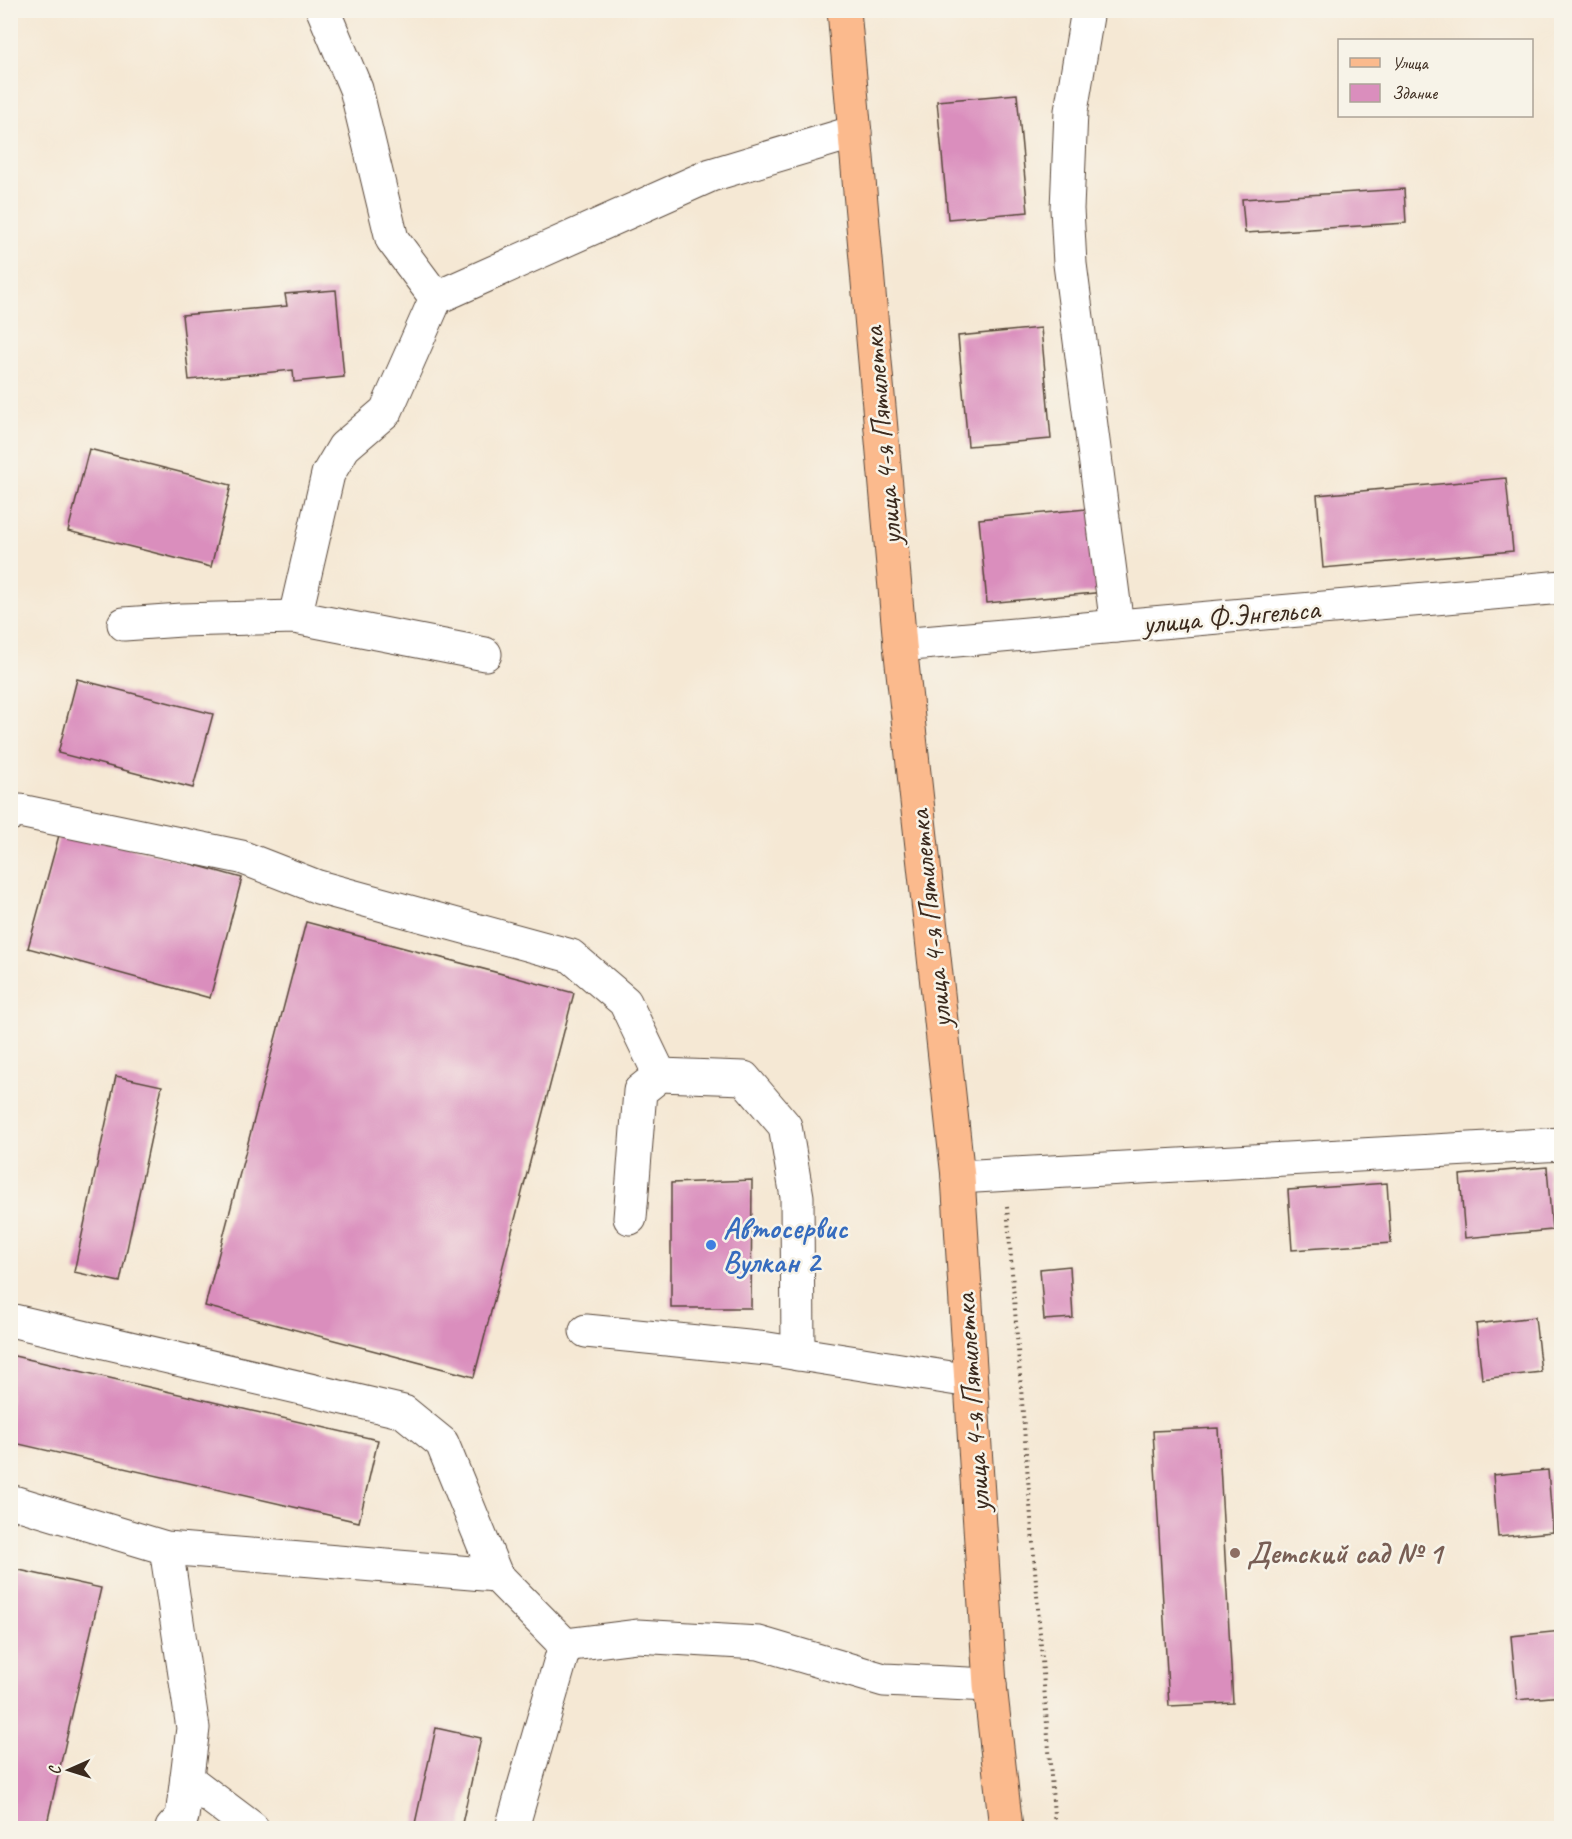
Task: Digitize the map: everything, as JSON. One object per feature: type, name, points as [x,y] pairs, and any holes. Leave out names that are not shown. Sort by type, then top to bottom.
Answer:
[{"type":"main road","name":"улица 4-я Пятилетка","points":[[844,10],[900,645],[957,1177],[990,1685],[1006,1828]]},
{"type":"street","points":[[323,10],[356,89],[392,239],[436,298]]},
{"type":"street","points":[[1088,10],[1071,111],[1067,209],[1070,264],[1117,626]]},
{"type":"street","points":[[295,617],[328,474],[344,447],[386,411],[436,298],[711,175],[855,132]]},
{"type":"street","name":"улица Ф.Энгельса","points":[[900,645],[1562,587]]},
{"type":"street","points":[[124,624],[295,617],[485,654]]},
{"type":"street","points":[[10,814],[20,811],[241,857],[318,887],[571,956],[625,1002],[660,1075]]},
{"type":"street","points":[[630,1218],[640,1091],[660,1075],[744,1078],[785,1126],[797,1197],[798,1354]]},
{"type":"street","points":[[957,1177],[1562,1144]]},
{"type":"street","points":[[10,1320],[404,1412],[442,1443],[496,1575],[565,1644]]},
{"type":"street","points":[[586,1331],[798,1354],[970,1381]]},
{"type":"street","points":[[10,1501],[166,1548],[496,1575]]},
{"type":"street","points":[[166,1548],[193,1728],[182,1817],[171,1828]]},
{"type":"street","points":[[565,1644],[637,1636],[759,1642],[884,1680],[990,1685]]},
{"type":"street","points":[[512,1828],[565,1644]]},
{"type":"street","points":[[187,1779],[252,1828]]},
{"type":"path","points":[[1006,1203],[1055,1828]]},
{"type":"building","points":[[1017,94],[1028,212],[948,219],[937,101]]},
{"type":"building","points":[[1404,189],[1406,223],[1245,233],[1242,199]]},
{"type":"building","points":[[336,290],[344,377],[294,382],[293,370],[189,380],[182,315],[287,306],[285,294]]},
{"type":"building","points":[[1041,328],[1051,439],[968,446],[958,336]]},
{"type":"building","points":[[89,449],[231,485],[211,567],[68,531]]},
{"type":"building","points":[[1506,478],[1513,551],[1323,568],[1317,495]]},
{"type":"building","points":[[1097,508],[1105,592],[987,603],[979,519]]},
{"type":"building","points":[[77,679],[213,714],[193,788],[58,753]]},
{"type":"building","points":[[61,828],[242,878],[210,998],[28,948]]},
{"type":"building","points":[[306,922],[574,993],[474,1377],[205,1306]]},
{"type":"building","points":[[116,1076],[162,1086],[120,1282],[74,1272]]},
{"type":"building","points":[[1547,1167],[1552,1230],[1465,1238],[1460,1175]]},
{"type":"building","name":"Автосервис Вулкан 2","points":[[752,1180],[751,1308],[671,1308],[671,1183]]},
{"type":"building","points":[[1387,1183],[1391,1243],[1292,1250],[1288,1190]]},
{"type":"building","points":[[1070,1266],[1073,1318],[1044,1320],[1040,1269]]},
{"type":"building","points":[[1535,1317],[1541,1372],[1482,1379],[1476,1324]]},
{"type":"building","points":[[10,1355],[378,1440],[359,1522],[10,1442]]},
{"type":"building","points":[[1218,1428],[1233,1703],[1169,1706],[1153,1431]]},
{"type":"building","points":[[1548,1470],[1553,1532],[1498,1537],[1493,1475]]},
{"type":"building","points":[[10,1568],[101,1588],[46,1828],[10,1828]]},
{"type":"building","points":[[1562,1631],[1562,1696],[1517,1700],[1511,1636]]},
{"type":"building","points":[[436,1728],[481,1738],[461,1828],[414,1828]]},
{"type":"place","name":"Автосервис Вулкан 2","points":[[711,1245]]},
{"type":"place","name":"Детский сад № 1","points":[[1235,1553]]}]
